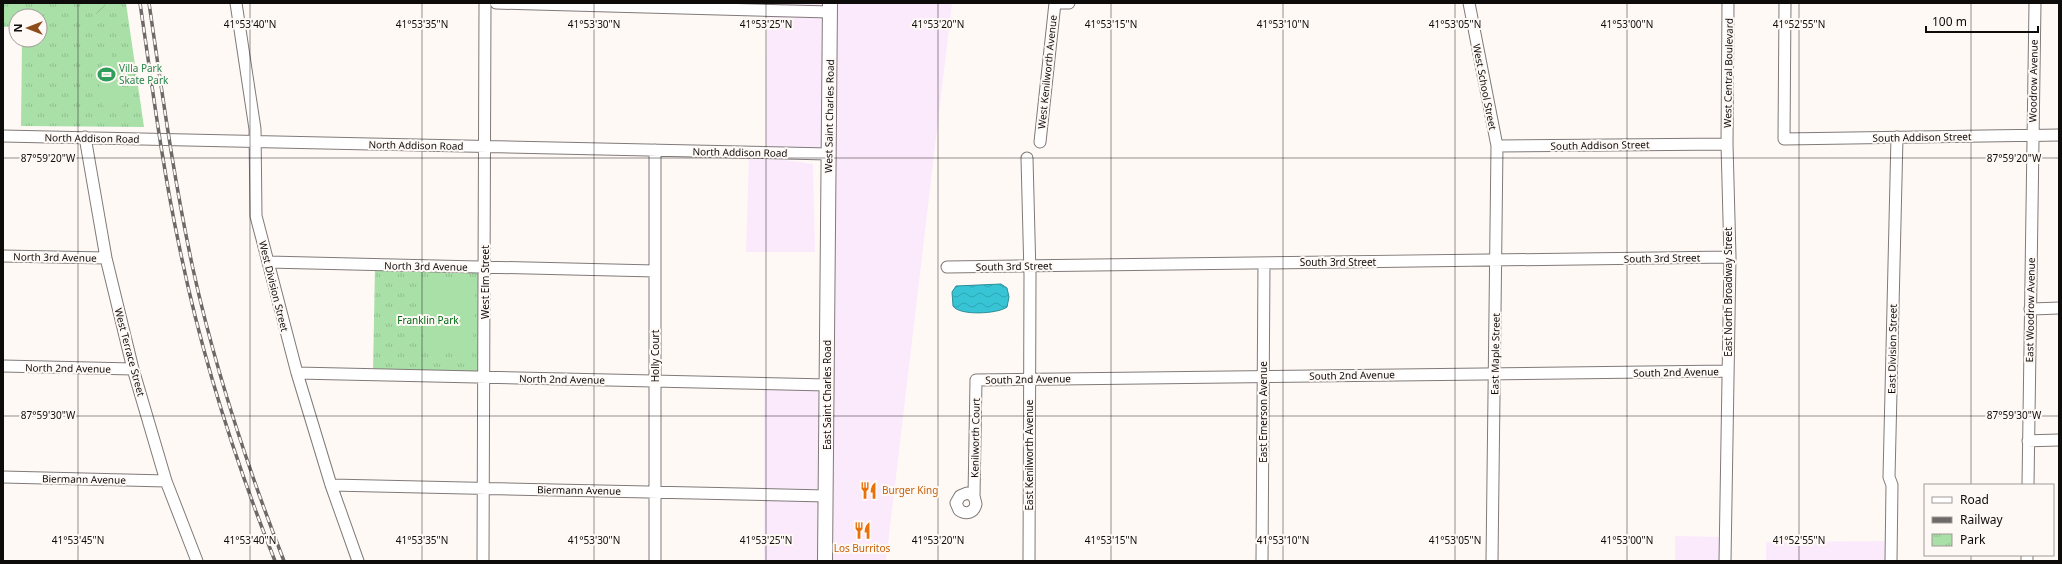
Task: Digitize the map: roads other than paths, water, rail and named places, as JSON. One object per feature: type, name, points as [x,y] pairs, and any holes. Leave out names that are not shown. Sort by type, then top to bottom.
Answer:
[{"type":"main road","name":"West Saint Charles Road","points":[[828,230],[830,8]]},
{"type":"main road","name":"East Saint Charles Road","points":[[826,561],[828,230]]},
{"type":"street","name":"West Division Street","points":[[236,3],[256,141],[256,216],[297,373],[331,485],[358,561]]},
{"type":"street","name":"West Elm Street","points":[[483,561],[485,3]]},
{"type":"street","points":[[496,3],[830,8]]},
{"type":"street","points":[[1055,3],[1070,3]]},
{"type":"street","name":"West Kenilworth Avenue","points":[[1040,142],[1055,3]]},
{"type":"street","name":"West School Street","points":[[1469,3],[1497,146]]},
{"type":"street","name":"West Central Boulevard","points":[[1727,144],[1728,3]]},
{"type":"street","name":"South Addison Street","points":[[1785,3],[1784,139],[2059,135]]},
{"type":"street","name":"Woodrow Avenue","points":[[2032,135],[2034,3]]},
{"type":"street","name":"East Woodrow Avenue","points":[[2028,484],[2032,135]]},
{"type":"street","name":"North Addison Road","points":[[3,136],[829,154]]},
{"type":"street","name":"West Terrace Street","points":[[85,137],[106,258],[133,369],[166,481],[197,561]]},
{"type":"street","name":"East Division Street","points":[[1891,561],[1892,485],[1889,477],[1889,462],[1897,137]]},
{"type":"street","name":"South Addison Street","points":[[1497,146],[1727,144]]},
{"type":"street","name":"East North Broadway Street","points":[[1725,561],[1730,257],[1727,144]]},
{"type":"street","name":"East Maple Street","points":[[1492,561],[1497,146]]},
{"type":"street","name":"Holly Court","points":[[655,561],[656,150]]},
{"type":"street","name":"East Kenilworth Avenue","points":[[1027,158],[1030,266],[1030,561]]},
{"type":"street","name":"North 3rd Avenue","points":[[3,256],[106,258]]},
{"type":"street","name":"South 3rd Street","points":[[947,267],[1730,257]]},
{"type":"street","name":"North 3rd Avenue","points":[[268,262],[655,271]]},
{"type":"street","name":"East Emerson Avenue","points":[[1262,561],[1264,263]]},
{"type":"street","points":[[2030,309],[2059,308]]},
{"type":"street","name":"North 2nd Avenue","points":[[3,366],[133,369]]},
{"type":"street","name":"South 2nd Avenue","points":[[976,380],[1728,371]]},
{"type":"street","name":"North 2nd Avenue","points":[[297,373],[827,385]]},
{"type":"street","name":"Kenilworth Court","points":[[974,496],[976,380]]},
{"type":"street","points":[[2028,441],[2059,440]]},
{"type":"street","name":"Biermann Avenue","points":[[3,477],[166,481]]},
{"type":"street","name":"Biermann Avenue","points":[[331,485],[826,496]]},
{"type":"water","points":[[1001,284],[1007,288],[1009,297],[1007,307],[996,311],[970,313],[957,309],[953,306],[952,292],[956,286]]},
{"type":"railway","points":[[140,3],[167,185],[188,286],[208,366],[232,444],[275,561]]},
{"type":"railway","points":[[149,3],[174,170],[193,269],[211,343],[233,417],[257,489],[284,561]]},
{"type":"place","name":"Villa Park Skate Park","points":[[106,74]]},
{"type":"place","name":"Burger King","points":[[869,490]]},
{"type":"place","name":"Los Burritos","points":[[862,531]]},
{"type":"park label","name":"Franklin Park","points":[[428,320]]}]
